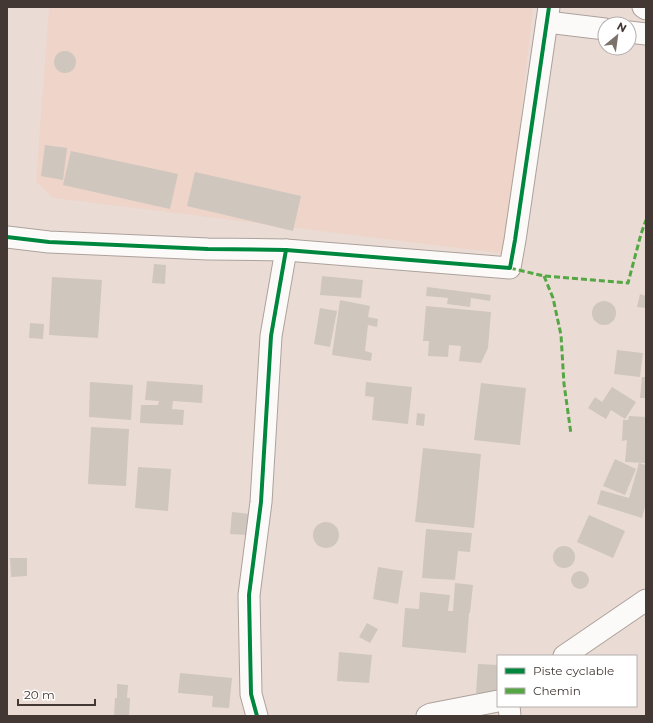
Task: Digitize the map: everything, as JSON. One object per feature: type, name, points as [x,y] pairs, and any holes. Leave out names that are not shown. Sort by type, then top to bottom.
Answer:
[{"type":"street","points":[[7,237],[49,242],[208,249],[286,250],[510,268],[548,15],[597,27]]},
{"type":"street","points":[[257,716],[250,694],[249,595],[261,502],[271,336],[286,250]]},
{"type":"street","points":[[565,655],[646,600]]},
{"type":"street","points":[[430,715],[497,701]]},
{"type":"shaded area","points":[[49,7],[533,7],[506,254],[53,198],[36,182]]},
{"type":"building","points":[[65,51],[73,54],[76,62],[73,70],[65,73],[57,70],[54,62],[57,54]]},
{"type":"building","points":[[45,145],[67,148],[63,180],[41,176]]},
{"type":"building","points":[[71,151],[178,174],[170,209],[63,185]]},
{"type":"building","points":[[195,172],[301,196],[293,231],[187,206]]},
{"type":"building","points":[[154,264],[166,265],[165,284],[152,283]]},
{"type":"building","points":[[322,276],[363,280],[361,298],[320,295]]},
{"type":"building","points":[[52,277],[102,280],[98,338],[49,335]]},
{"type":"building","points":[[427,287],[491,295],[490,301],[471,298],[470,307],[447,304],[448,298],[426,296]]},
{"type":"building","points":[[640,294],[646,296],[646,308],[637,307]]},
{"type":"building","points":[[340,300],[370,306],[368,317],[378,319],[377,327],[368,325],[365,351],[372,353],[371,361],[332,355]]},
{"type":"building","points":[[604,301],[613,304],[616,313],[613,322],[604,325],[595,322],[592,313],[595,304]]},
{"type":"building","points":[[426,306],[491,312],[488,348],[481,363],[459,361],[461,346],[449,345],[448,357],[428,356],[429,341],[423,341]]},
{"type":"building","points":[[320,308],[337,311],[330,347],[314,344]]},
{"type":"building","points":[[30,323],[44,324],[43,339],[29,338]]},
{"type":"building","points":[[617,350],[643,353],[640,377],[614,374]]},
{"type":"building","points":[[642,377],[646,377],[646,398],[640,398]]},
{"type":"building","points":[[147,381],[203,385],[202,403],[173,401],[172,409],[184,410],[183,425],[140,423],[141,405],[158,405],[159,401],[145,400]]},
{"type":"building","points":[[90,382],[133,385],[131,420],[89,417]]},
{"type":"building","points":[[366,382],[412,387],[408,424],[372,420],[374,397],[365,396]]},
{"type":"building","points":[[481,383],[526,388],[520,445],[474,440]]},
{"type":"building","points":[[612,387],[636,402],[625,419],[611,410],[606,419],[588,408],[595,397],[602,402]]},
{"type":"building","points":[[417,413],[425,414],[424,426],[416,425]]},
{"type":"building","points":[[629,416],[646,417],[646,463],[625,462],[627,440],[622,441],[623,420],[628,420]]},
{"type":"building","points":[[91,427],[129,429],[126,486],[88,484]]},
{"type":"building","points":[[423,448],[481,454],[474,528],[415,522]]},
{"type":"building","points":[[615,459],[636,469],[625,495],[603,486]]},
{"type":"building","points":[[639,463],[646,465],[646,503],[642,518],[597,504],[601,490],[629,498]]},
{"type":"building","points":[[138,467],[171,469],[168,511],[135,508]]},
{"type":"building","points":[[232,512],[250,514],[248,535],[230,534]]},
{"type":"building","points":[[589,515],[625,531],[613,558],[577,542]]},
{"type":"building","points":[[326,522],[335,526],[339,535],[335,544],[326,548],[317,544],[313,535],[317,526]]},
{"type":"building","points":[[426,529],[472,533],[470,552],[458,551],[455,580],[422,578]]},
{"type":"building","points":[[564,546],[572,549],[575,557],[572,565],[564,568],[556,565],[553,557],[556,549]]},
{"type":"building","points":[[10,558],[27,558],[27,576],[11,577]]},
{"type":"building","points":[[378,567],[403,571],[398,604],[373,599]]},
{"type":"building","points":[[580,571],[586,574],[589,580],[586,586],[580,589],[574,586],[571,580],[574,574]]},
{"type":"building","points":[[455,583],[473,585],[466,653],[402,647],[405,608],[419,609],[420,592],[450,595],[448,611],[453,611]]},
{"type":"building","points":[[367,623],[378,629],[370,643],[359,637]]},
{"type":"building","points":[[339,652],[372,655],[369,683],[337,681]]},
{"type":"building","points":[[478,664],[497,665],[497,695],[476,693]]},
{"type":"building","points":[[180,673],[232,678],[229,708],[212,707],[213,696],[178,693]]},
{"type":"building","points":[[117,684],[128,685],[127,698],[130,698],[129,716],[114,716],[115,698],[117,698]]},
{"type":"marked path","points":[[510,268],[544,276],[628,283],[646,220]]},
{"type":"marked path","points":[[544,276],[553,298],[561,335],[564,384],[571,434]]},
{"type":"cycle path","points":[[7,237],[49,242],[208,249],[286,250],[510,268],[549,7]]},
{"type":"cycle path","points":[[257,716],[251,694],[249,595],[261,502],[271,336],[286,250]]}]
